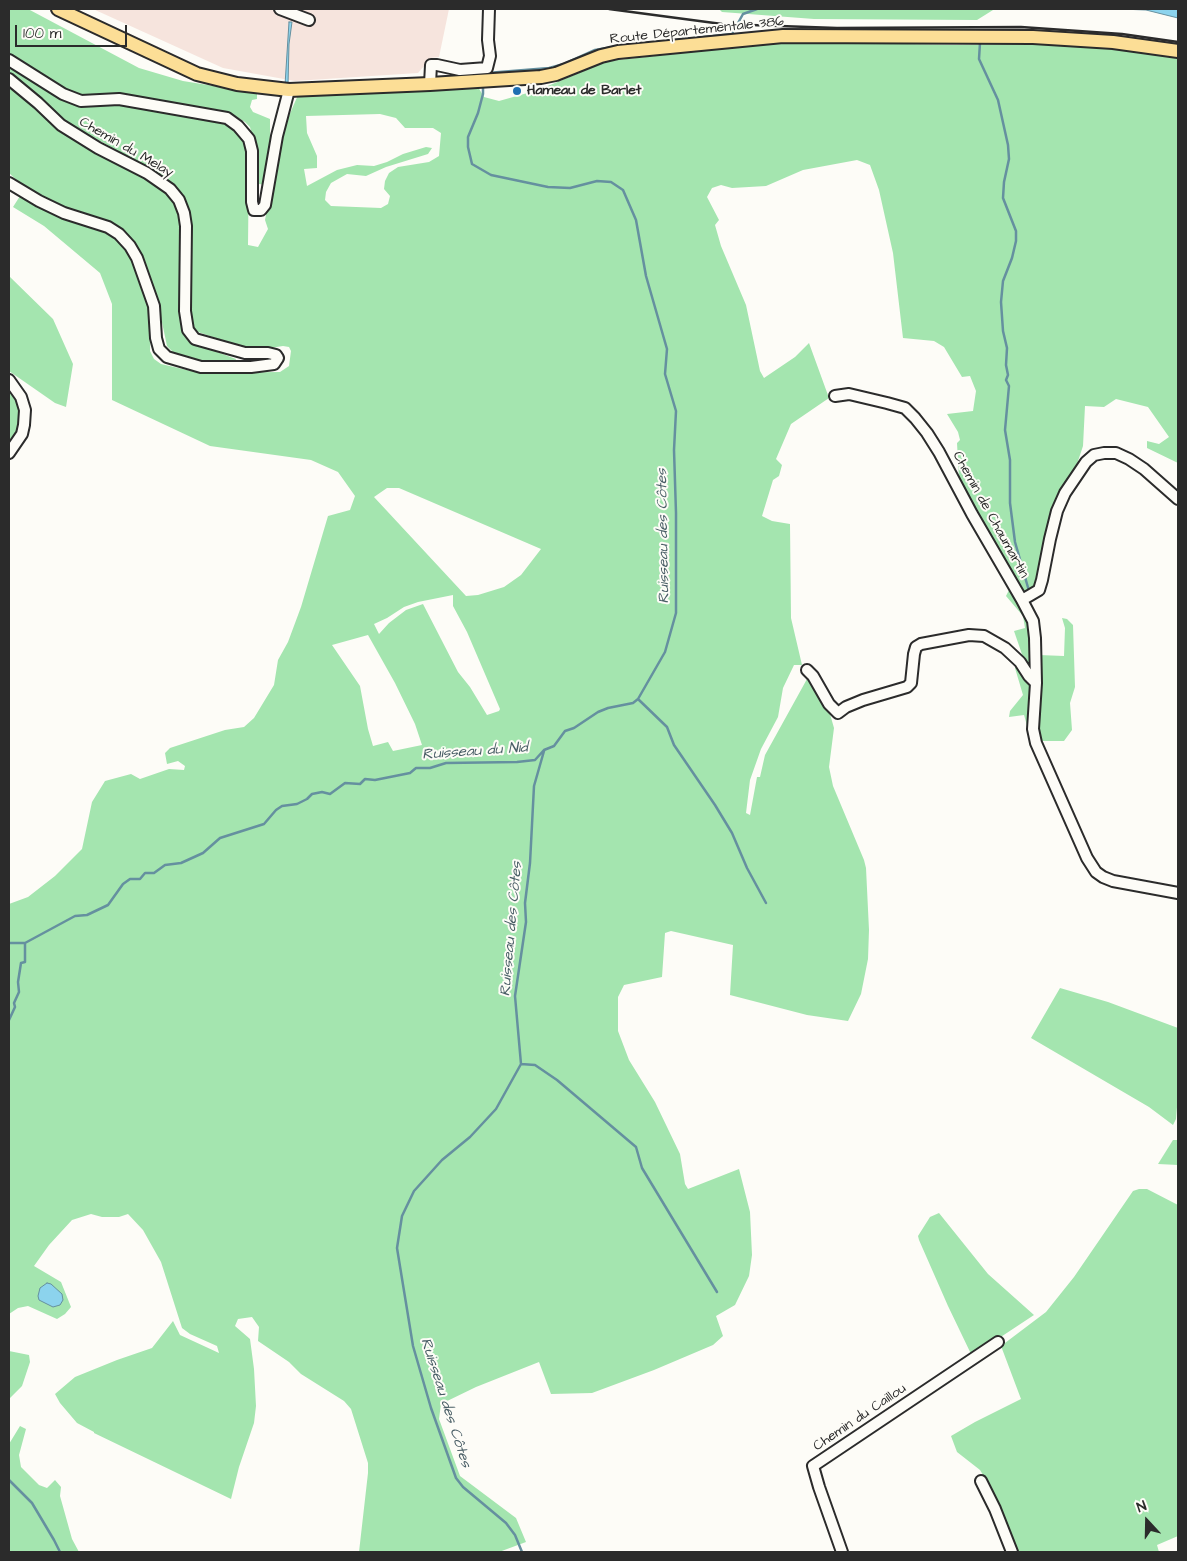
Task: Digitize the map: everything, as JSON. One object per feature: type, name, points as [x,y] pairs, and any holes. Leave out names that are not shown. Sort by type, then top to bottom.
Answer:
[{"type":"main road","name":"Route Départementale 386","points":[[58,9],[197,74],[237,84],[289,90],[541,77],[556,74],[601,56],[618,52],[783,36],[1034,36],[1113,42],[1178,51]]},
{"type":"street","points":[[280,9],[309,20]]},
{"type":"street","points":[[430,84],[431,65],[460,70],[487,68],[490,56],[488,40],[489,9]]},
{"type":"street","name":"Chemin du Melay","points":[[9,60],[63,94],[81,100],[119,99],[227,118],[238,126],[249,139],[252,151],[252,202],[254,210],[261,210],[265,205],[277,136],[289,90]]},
{"type":"street","name":"Chemin du Melay","points":[[9,79],[61,125],[98,148],[148,173],[170,188],[179,200],[186,226],[185,311],[188,330],[195,339],[228,349],[244,353],[268,352],[276,355],[278,358],[274,364],[251,368],[201,367],[167,358],[159,350],[156,338],[154,306],[137,258],[130,246],[119,234],[108,227],[38,201],[9,183]]},
{"type":"street","points":[[9,380],[21,397],[25,410],[22,434],[9,453]]},
{"type":"street","name":"Chemin de Chaumartin","points":[[836,396],[849,394],[905,408],[915,418],[928,433],[1022,600],[1038,590],[1042,580],[1057,511],[1064,493],[1086,462],[1094,456],[1104,453],[1116,453],[1130,459],[1178,499]]},
{"type":"street","points":[[1022,600],[1033,621],[1036,638],[1034,729],[1036,743],[1087,858],[1096,872],[1113,881],[1178,893]]},
{"type":"street","points":[[807,670],[813,676],[829,704],[838,713],[846,707],[863,700],[907,687],[911,683],[916,647],[921,644],[968,635],[984,636],[1005,648],[1020,662],[1036,683]]},
{"type":"street","name":"Chemin du Caillou","points":[[842,1552],[818,1487],[813,1466],[998,1342]]},
{"type":"street","points":[[982,1481],[1012,1552]]},
{"type":"shaded area","points":[[93,9],[449,9],[439,57],[431,58],[418,73],[295,81],[223,68]]},
{"type":"green space","points":[[9,9],[28,9],[139,68],[183,81],[257,93],[257,99],[252,100],[250,107],[253,112],[270,119],[270,164],[266,185],[259,184],[257,155],[250,127],[245,122],[232,114],[220,110],[118,95],[91,97],[75,95],[9,55]]},
{"type":"green space","points":[[719,9],[993,10],[977,20],[814,19],[722,12]]},
{"type":"green space","points":[[806,42],[956,45],[1034,44],[1109,48],[1178,57],[1178,463],[1147,448],[1147,441],[1159,444],[1169,437],[1148,407],[1116,399],[1104,407],[1085,406],[1083,446],[1076,467],[1061,492],[1036,584],[1032,592],[1025,594],[1016,586],[959,479],[957,443],[960,440],[958,432],[947,414],[973,411],[976,391],[970,376],[962,377],[944,347],[934,341],[903,338],[893,253],[879,190],[870,165],[857,160],[803,170],[766,186],[732,188],[721,185],[712,188],[707,197],[719,220],[715,225],[721,246],[746,305],[760,371],[764,378],[795,357],[809,343],[829,398],[791,424],[776,459],[782,465],[779,476],[773,480],[762,516],[772,521],[790,524],[791,618],[802,665],[794,665],[783,688],[778,717],[761,749],[750,780],[746,813],[750,815],[757,777],[760,777],[765,755],[807,679],[810,678],[830,714],[834,728],[829,767],[833,786],[866,868],[869,930],[868,959],[861,994],[848,1021],[807,1015],[730,995],[733,945],[671,931],[665,933],[662,977],[624,985],[618,997],[618,1031],[629,1060],[655,1102],[680,1154],[685,1184],[688,1189],[739,1169],[750,1212],[752,1255],[749,1276],[735,1305],[716,1316],[723,1336],[713,1345],[592,1393],[551,1394],[539,1362],[476,1387],[441,1404],[439,1419],[460,1476],[516,1518],[526,1542],[499,1552],[359,1552],[368,1463],[351,1409],[344,1401],[301,1374],[289,1362],[258,1341],[259,1327],[252,1317],[238,1319],[235,1326],[250,1339],[256,1406],[254,1423],[239,1467],[231,1499],[94,1433],[77,1423],[60,1403],[55,1394],[75,1377],[152,1348],[173,1321],[180,1335],[219,1353],[217,1346],[190,1334],[182,1328],[161,1262],[143,1230],[128,1214],[119,1217],[102,1217],[91,1214],[72,1220],[49,1245],[34,1266],[61,1282],[71,1307],[65,1314],[57,1319],[28,1306],[18,1308],[9,1314],[9,904],[28,897],[55,876],[82,849],[92,802],[105,781],[131,774],[140,779],[169,769],[184,770],[185,766],[178,761],[167,764],[165,753],[170,748],[225,730],[244,727],[254,718],[274,685],[278,660],[288,642],[301,607],[328,516],[350,510],[355,496],[338,472],[311,460],[210,446],[112,400],[112,304],[100,273],[44,226],[13,207],[20,196],[66,218],[108,233],[119,239],[130,254],[151,312],[150,351],[154,359],[161,364],[200,373],[280,372],[289,366],[291,351],[289,347],[283,346],[264,349],[242,347],[195,331],[190,325],[190,217],[183,194],[134,160],[61,119],[9,74],[9,64],[85,105],[122,104],[226,122],[238,131],[249,154],[248,245],[258,247],[268,229],[265,220],[282,132],[298,95],[478,87],[484,97],[499,101],[538,90],[608,61],[759,45]],"holes":[[[380,114],[396,118],[405,128],[433,128],[441,133],[439,156],[429,162],[398,167],[389,173],[384,189],[390,196],[388,204],[381,208],[331,206],[325,200],[326,192],[331,183],[347,174],[366,176],[386,167],[428,154],[432,148],[426,147],[403,154],[374,166],[357,165],[337,170],[307,186],[304,169],[317,168],[317,156],[307,133],[306,116]],[[387,488],[399,488],[541,549],[521,575],[504,587],[478,595],[466,596],[374,497]],[[453,595],[453,606],[467,632],[500,709],[499,711],[487,715],[470,687],[458,672],[423,604],[406,610],[389,623],[379,634],[374,624],[404,607],[418,602]],[[368,635],[395,683],[415,724],[422,745],[393,751],[388,742],[373,746],[360,686],[332,645]]]},
{"type":"green space","points":[[9,84],[34,104],[164,187],[171,195],[177,207],[182,226],[184,334],[188,341],[236,359],[235,362],[195,361],[174,353],[167,346],[159,308],[141,256],[133,241],[125,232],[112,224],[53,204],[23,186],[9,173]]},
{"type":"green space","points":[[9,276],[53,319],[73,364],[66,407],[55,403],[9,371]]},
{"type":"green space","points":[[9,385],[18,401],[21,415],[20,426],[11,442],[9,440]]},
{"type":"green space","points":[[1010,588],[1031,623],[1033,676],[1025,663],[1014,631],[1025,628],[1023,616],[1006,596]]},
{"type":"green space","points":[[1062,618],[1067,619],[1073,625],[1075,687],[1070,703],[1072,730],[1064,741],[1039,741],[1037,730],[1039,655],[1064,656],[1065,628]]},
{"type":"green space","points":[[1020,666],[1033,685],[1031,728],[1028,729],[1024,715],[1009,717],[1010,711],[1023,695],[1015,668]]},
{"type":"green space","points":[[1060,988],[1108,1002],[1178,1028],[1178,1095],[1176,1119],[1173,1125],[1149,1107],[1031,1038]]},
{"type":"green space","points":[[1173,1140],[1178,1140],[1178,1165],[1158,1164]]},
{"type":"green space","points":[[1147,1189],[1178,1205],[1178,1536],[1157,1545],[1159,1552],[1017,1552],[988,1483],[980,1470],[957,1452],[951,1436],[1021,1399],[1001,1346],[1046,1312],[1074,1277],[1133,1191]]},
{"type":"green space","points":[[939,1213],[988,1274],[1034,1315],[972,1356],[918,1236],[930,1217]]},
{"type":"green space","points":[[9,1351],[29,1355],[30,1362],[22,1386],[9,1399]]},
{"type":"green space","points":[[20,1426],[26,1429],[19,1455],[21,1467],[39,1485],[47,1488],[55,1480],[61,1487],[60,1496],[72,1539],[79,1552],[9,1552],[9,1444]]},
{"type":"water","points":[[1120,9],[1178,9],[1178,18],[1146,10]]},
{"type":"water","points":[[289,22],[292,22],[289,44],[288,85],[285,85]]},
{"type":"water","points":[[47,1283],[51,1284],[62,1294],[63,1300],[60,1305],[53,1307],[39,1300],[40,1288]]},
{"type":"waterway","name":"Ruisseau des Côtes","points":[[639,44],[732,34],[743,14],[757,9]]},
{"type":"waterway","points":[[980,43],[979,59],[998,100],[1008,145],[1009,159],[1003,198],[1016,231],[1012,258],[1003,281],[1001,302],[1003,331],[1007,348],[1006,365],[1008,375],[1006,380],[1009,386],[1005,430],[1010,460],[1010,503],[1015,542],[1029,591]]},
{"type":"waterway","name":"Ruisseau des Côtes","points":[[483,76],[484,73],[549,68],[564,64],[595,50],[619,46]]},
{"type":"waterway","name":"Ruisseau des Côtes","points":[[9,943],[25,943],[75,916],[87,915],[108,905],[123,884],[130,879],[140,879],[145,873],[154,873],[165,865],[181,863],[203,853],[220,838],[264,824],[282,806],[297,804],[312,794],[322,792],[330,794],[345,783],[360,784],[365,779],[375,780],[410,773],[416,768],[430,768],[446,763],[535,760],[544,750],[554,746],[565,731],[574,728],[598,712],[633,703],[638,699],[665,652],[676,613],[674,450],[676,411],[665,374],[667,349],[646,276],[636,220],[623,190],[611,182],[597,181],[570,188],[548,187],[491,175],[472,164],[468,137],[478,113],[483,94],[483,84]]},
{"type":"waterway","points":[[638,699],[667,727],[674,745],[732,833],[747,868],[766,903]]},
{"type":"waterway","name":"Ruisseau des Côtes","points":[[522,1552],[515,1535],[506,1523],[463,1487],[456,1478],[431,1408],[413,1346],[397,1248],[402,1216],[414,1191],[442,1160],[470,1137],[496,1109],[521,1064],[515,996],[526,922],[525,903],[530,863],[534,786],[544,751]]},
{"type":"waterway","points":[[9,1020],[19,992],[18,982],[21,963],[25,962],[25,943]]},
{"type":"waterway","points":[[521,1064],[535,1065],[557,1080],[636,1147],[642,1168],[717,1292]]},
{"type":"waterway","points":[[9,1480],[32,1503],[60,1552]]},
{"type":"railway","points":[[609,9],[722,24],[837,28],[1021,27],[1122,34],[1178,42]]},
{"type":"place","name":"Hameau de Barlet","points":[[517,91]]},
{"type":"water label","name":"Ruisseau du Nid","points":[[475,752]]}]
